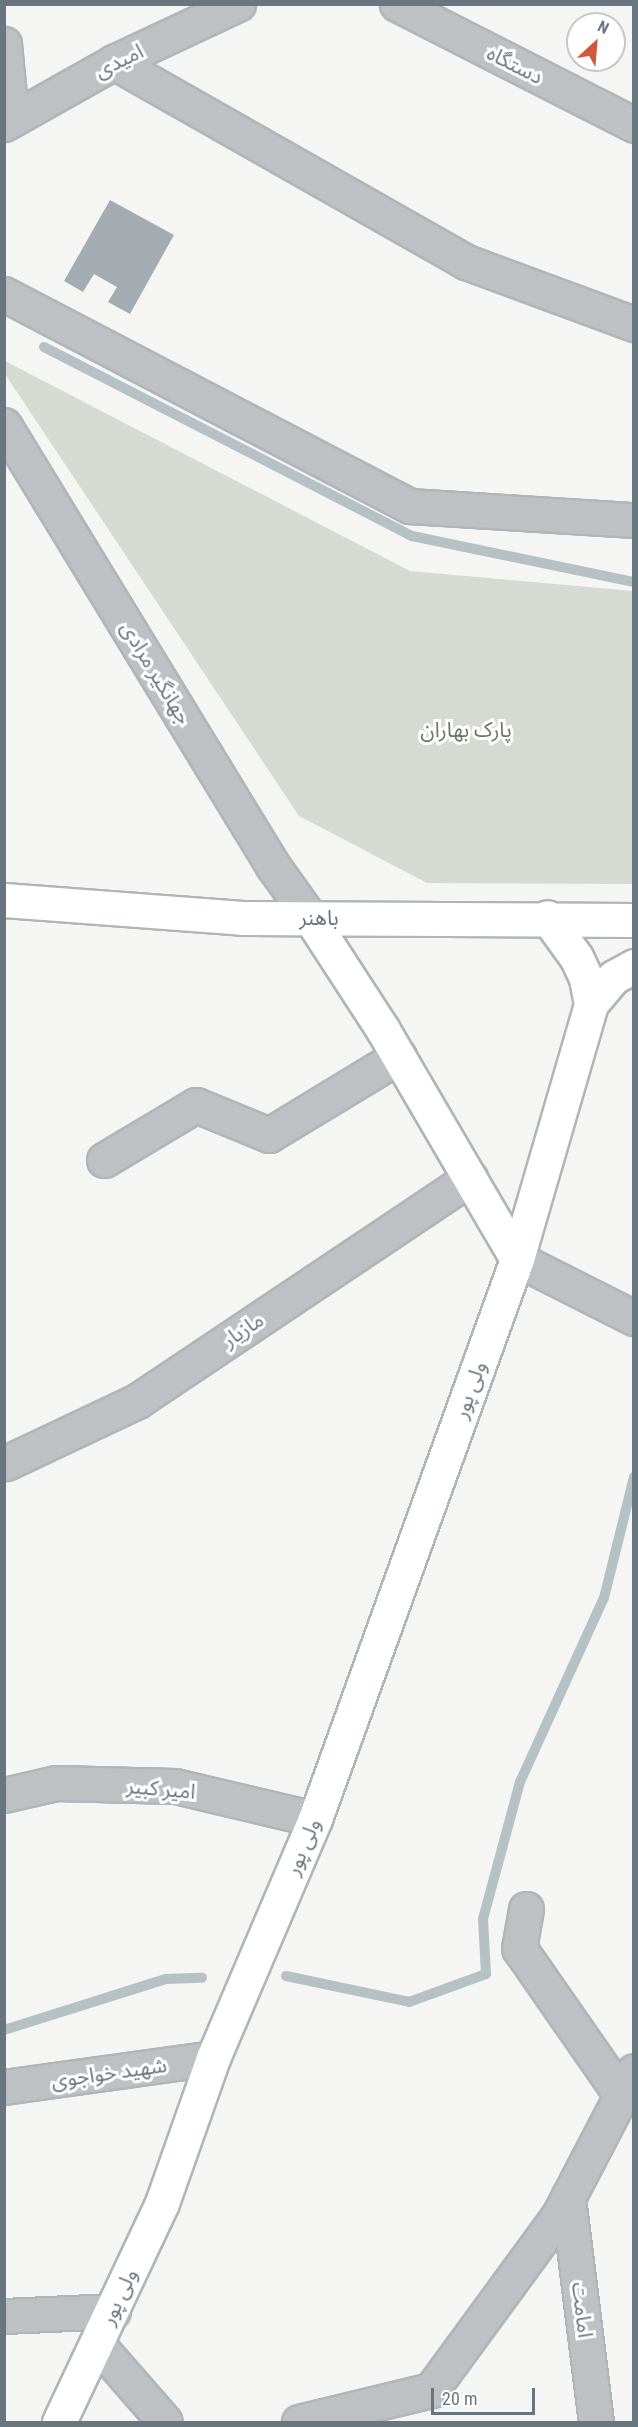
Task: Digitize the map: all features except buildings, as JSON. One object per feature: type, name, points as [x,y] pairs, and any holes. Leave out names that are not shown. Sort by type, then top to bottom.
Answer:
[{"type":"main road","name":"باهنر","points":[[4,900],[242,918],[547,917],[633,920]]},
{"type":"main road","name":"ولی پور","points":[[59,2422],[162,2203],[213,2058],[315,1818],[517,1259],[591,1004],[586,978],[576,957],[547,917]]},
{"type":"main road","points":[[311,919],[399,1056],[517,1259]]},
{"type":"main road","points":[[591,1004],[614,977],[633,966]]},
{"type":"street","name":"امیدی","points":[[8,120],[114,62],[238,4]]},
{"type":"street","name":"دستگاه","points":[[397,4],[633,125]]},
{"type":"street","points":[[4,44],[8,120]]},
{"type":"street","points":[[114,62],[466,262],[633,324]]},
{"type":"street","points":[[4,294],[410,506],[633,520]]},
{"type":"street","name":"جهانگیر مرادی","points":[[4,425],[273,866],[311,919]]},
{"type":"street","points":[[104,1160],[196,1105],[269,1135],[399,1056]]},
{"type":"street","name":"مازیار","points":[[6,1463],[136,1401],[470,1178]]},
{"type":"street","points":[[517,1259],[633,1318]]},
{"type":"street","name":"امیر کبیر","points":[[4,1795],[56,1783],[175,1786],[315,1818]]},
{"type":"street","points":[[299,2422],[431,2390],[568,2198],[625,2095],[519,1948],[526,1909]]},
{"type":"street","name":"شهید خواجوی","points":[[4,2087],[213,2058]]},
{"type":"street","name":"امامت","points":[[568,2198],[596,2422]]},
{"type":"street","points":[[4,2316],[113,2311]]},
{"type":"street","points":[[97,2344],[165,2422]]},
{"type":"green space","name":"پارک بهاران","points":[[5,361],[410,571],[633,591],[633,884],[427,883],[299,816],[5,374]]},
{"type":"waterway","points":[[44,347],[412,536],[634,582]]},
{"type":"waterway","points":[[286,1976],[409,2002],[486,1974],[483,1919],[520,1782],[604,1598],[634,1477]]},
{"type":"waterway","points":[[4,2030],[166,1979],[202,1978]]}]
